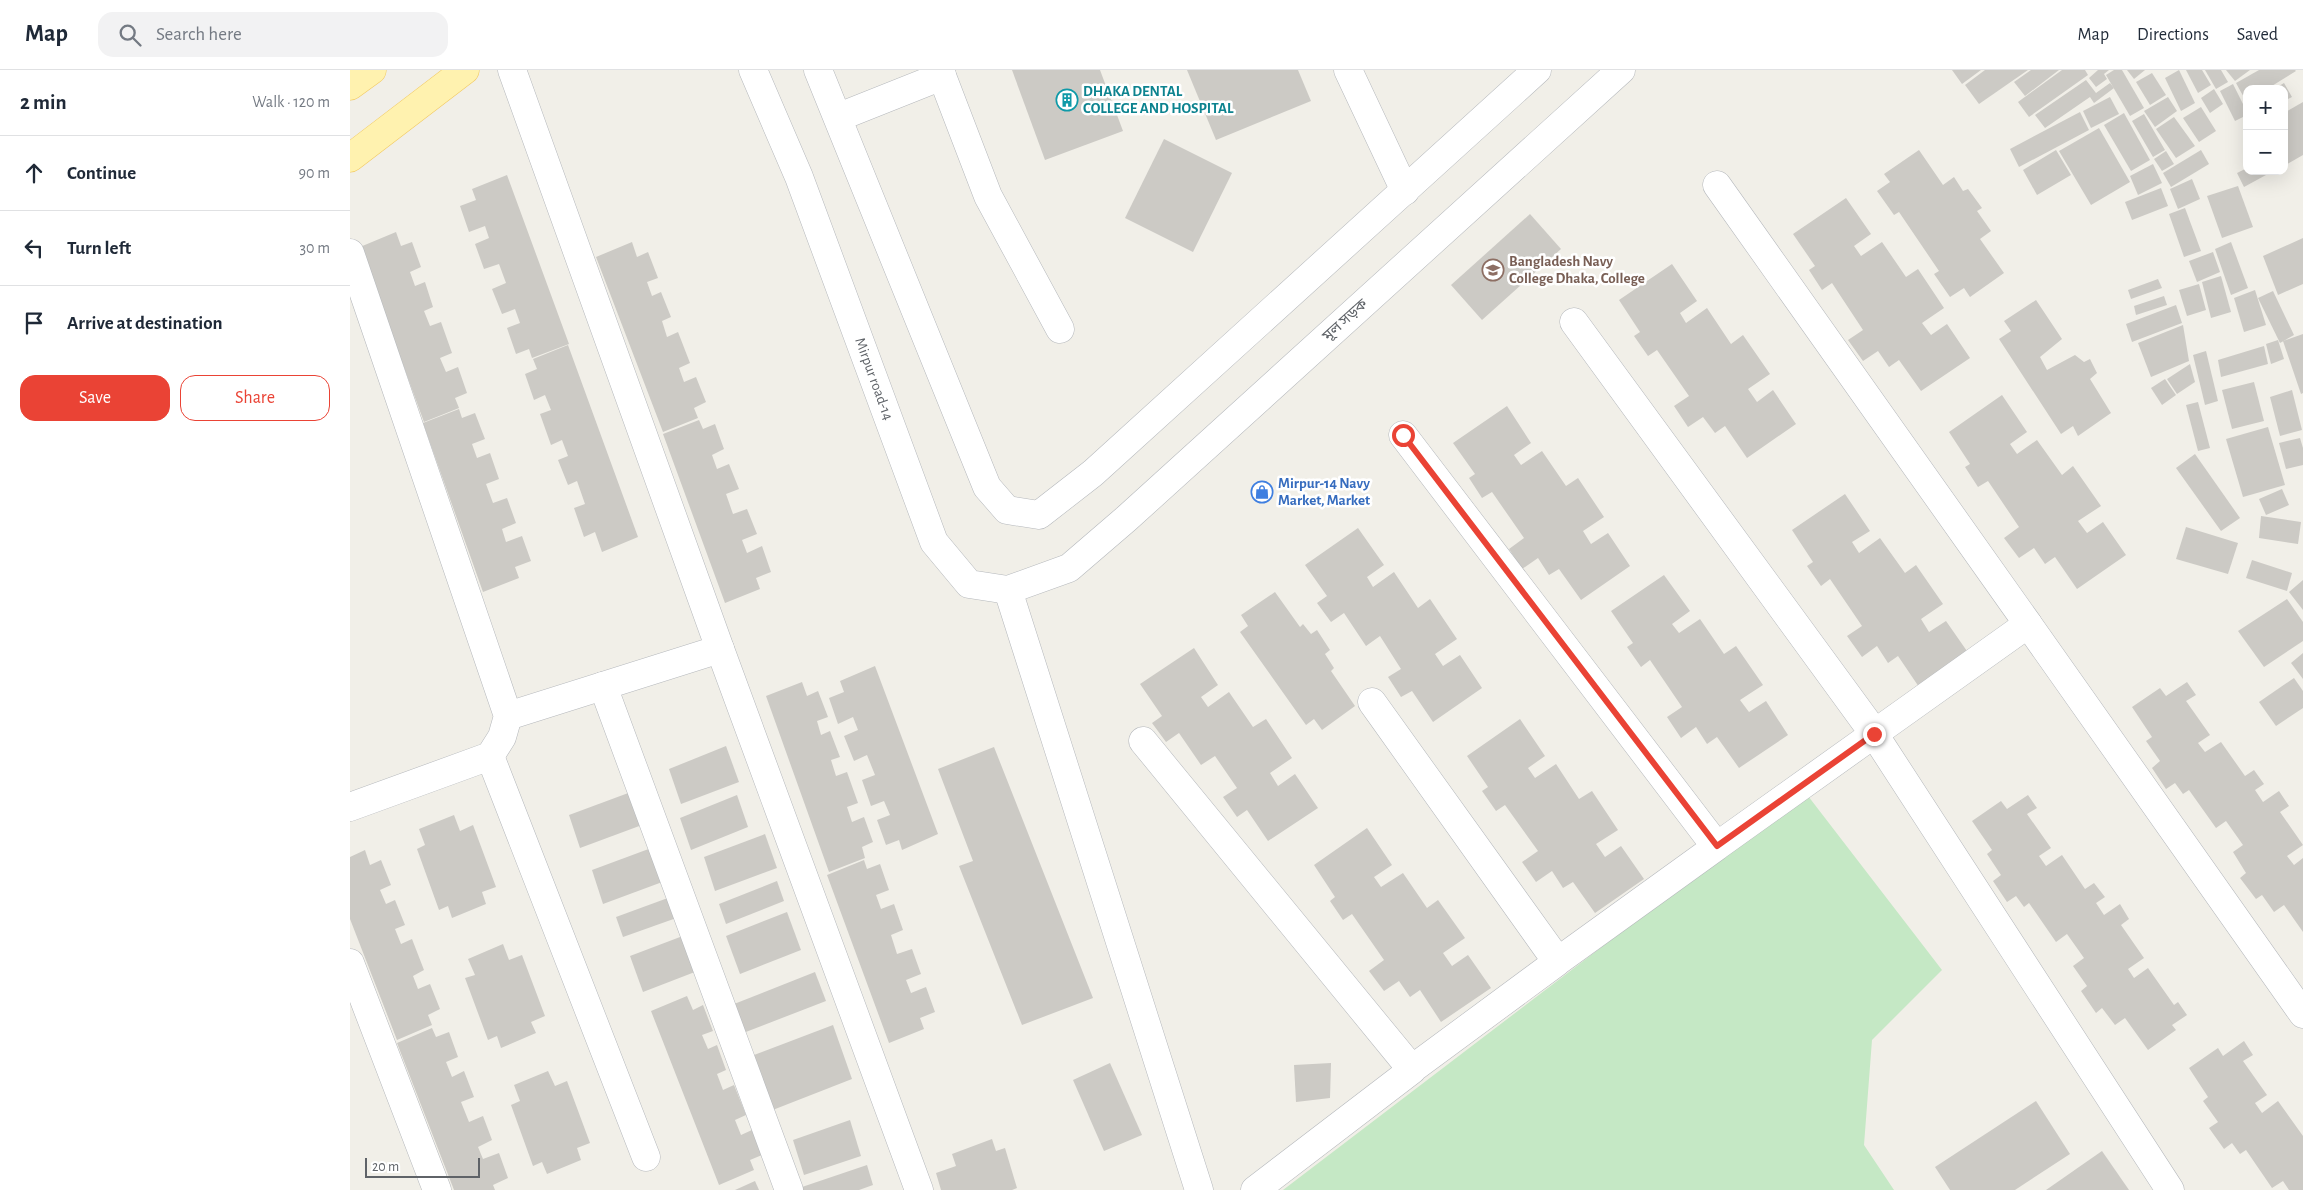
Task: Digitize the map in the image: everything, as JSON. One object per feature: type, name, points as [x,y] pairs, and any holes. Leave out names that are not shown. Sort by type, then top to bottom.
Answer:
[{"type":"main road","points":[[350,86],[372,70]]},
{"type":"main road","points":[[350,158],[465,70]]},
{"type":"street","points":[[512,70],[720,649],[919,1190]]},
{"type":"street","name":"Mirpur road-14","points":[[753,70],[800,177],[934,542],[969,584],[1008,590],[1069,568]]},
{"type":"street","points":[[818,70],[839,117],[987,487],[1007,510],[1039,515],[1094,473],[1537,70]]},
{"type":"street","points":[[1348,70],[1404,191]]},
{"type":"street","name":"মূল সড়ক","points":[[1069,568],[1126,519],[1621,70]]},
{"type":"street","points":[[839,117],[941,73],[988,196],[1060,329]]},
{"type":"street","points":[[1717,185],[2303,1014]]},
{"type":"street","points":[[350,253],[508,716],[502,737],[490,756],[350,807]]},
{"type":"street","points":[[2028,624],[1875,733],[1592,347],[1874,734],[2170,1190]]},
{"type":"street","points":[[1406,439],[1717,846],[1874,734]]},
{"type":"street","points":[[1186,795],[1412,1069],[1557,962],[1375,706],[1558,961],[1716,847],[1428,467]]},
{"type":"street","points":[[1008,590],[1199,1190]]},
{"type":"street","points":[[508,716],[720,649]]},
{"type":"street","points":[[603,686],[789,1190]]},
{"type":"street","points":[[1146,745],[1412,1070],[1254,1190]]},
{"type":"street","points":[[490,756],[646,1157]]},
{"type":"street","points":[[350,962],[437,1190]]},
{"type":"green space","points":[[1805,792],[1942,970],[1872,1040],[1864,1145],[1894,1190],[1283,1190]]},
{"type":"building","name":"DHAKA DENTAL COLLEGE AND HOSPITAL","points":[[1012,70],[1100,70],[1123,131],[1045,160]]},
{"type":"building","points":[[1187,70],[1298,70],[1311,101],[1216,140]]},
{"type":"building","points":[[1952,70],[1981,70],[1962,84]]},
{"type":"building","points":[[1985,70],[2028,70],[1979,104],[1965,85]]},
{"type":"building","points":[[2031,70],[2059,70],[2025,96],[2014,82]]},
{"type":"building","points":[[2062,70],[2085,70],[2088,75],[2029,117],[2018,102]]},
{"type":"building","points":[[2098,70],[2109,70],[2104,74],[2107,79],[2096,87],[2089,78]]},
{"type":"building","points":[[2114,70],[2122,70],[2144,108],[2130,116],[2106,75]]},
{"type":"building","points":[[2127,70],[2145,70],[2134,79]]},
{"type":"building","points":[[2179,70],[2195,103],[2181,111],[2165,78]]},
{"type":"building","points":[[2186,70],[2202,70],[2211,85],[2198,93]]},
{"type":"building","points":[[2205,70],[2221,70],[2228,82],[2216,89]]},
{"type":"building","points":[[2226,70],[2250,70],[2235,81]]},
{"type":"building","points":[[2259,70],[2296,71],[2273,85],[2243,85],[2243,96],[2236,83]]},
{"type":"building","points":[[2152,73],[2166,95],[2150,105],[2136,82]]},
{"type":"building","points":[[2086,80],[2096,93],[2110,83],[2114,88],[2094,103],[2090,97],[2045,128],[2035,115]]},
{"type":"building","points":[[2233,84],[2243,104],[2243,117],[2235,121],[2220,91]]},
{"type":"building","points":[[2214,89],[2223,104],[2210,113],[2201,98]]},
{"type":"building","points":[[2288,90],[2292,97],[2288,99]]},
{"type":"building","points":[[2110,97],[2119,114],[2091,128],[2083,111]]},
{"type":"building","points":[[2168,97],[2177,111],[2155,127],[2144,111]]},
{"type":"building","points":[[2303,102],[2303,155],[2288,164],[2288,130],[2288,111]]},
{"type":"building","points":[[2201,107],[2216,131],[2199,142],[2183,118]]},
{"type":"building","points":[[2080,112],[2089,130],[2019,167],[2010,149]]},
{"type":"building","points":[[2124,113],[2150,160],[2131,171],[2104,125]]},
{"type":"building","points":[[2144,114],[2165,150],[2153,157],[2132,121]]},
{"type":"building","points":[[2174,117],[2195,146],[2176,158],[2156,129]]},
{"type":"building","points":[[2099,128],[2130,182],[2091,205],[2059,151]]},
{"type":"building","points":[[1164,139],[1232,173],[1193,252],[1125,218]]},
{"type":"building","points":[[1919,150],[1943,185],[1954,177],[1963,191],[1968,189],[1982,208],[1977,211],[1991,231],[1980,239],[2004,273],[1970,297],[1964,288],[1950,297],[1934,274],[1939,271],[1899,212],[1894,215],[1877,191],[1890,182],[1884,174]]},
{"type":"building","points":[[2056,150],[2071,175],[2037,195],[2023,170]]},
{"type":"building","points":[[2201,150],[2209,164],[2171,187],[2163,173]]},
{"type":"building","points":[[2166,151],[2174,164],[2162,171],[2154,159]]},
{"type":"building","points":[[2153,164],[2162,183],[2138,195],[2130,176]]},
{"type":"building","points":[[2243,170],[2243,175],[2266,175],[2244,187],[2237,173]]},
{"type":"building","points":[[507,175],[569,344],[532,358],[529,349],[516,354],[507,328],[520,323],[515,309],[502,314],[492,289],[506,283],[499,264],[484,269],[475,244],[489,238],[485,226],[469,232],[460,206],[476,200],[472,189]]},
{"type":"building","points":[[2192,179],[2200,199],[2178,209],[2170,189]]},
{"type":"building","points":[[2238,186],[2253,227],[2222,238],[2207,196]]},
{"type":"building","points":[[2161,188],[2168,206],[2132,220],[2125,202]]},
{"type":"building","points":[[1846,198],[1871,234],[1854,246],[1861,256],[1882,242],[1906,277],[1918,269],[1944,308],[1922,323],[1931,335],[1947,324],[1970,358],[1921,391],[1899,360],[1889,367],[1878,351],[1863,361],[1848,340],[1863,330],[1832,283],[1822,290],[1809,270],[1815,266],[1793,234]]},
{"type":"building","points":[[2185,208],[2201,251],[2184,257],[2169,214]]},
{"type":"building","points":[[1530,214],[1561,249],[1482,320],[1451,285]]},
{"type":"building","points":[[396,232],[401,246],[412,242],[421,267],[410,272],[415,286],[425,282],[433,307],[424,311],[430,326],[441,322],[452,353],[440,358],[446,372],[458,367],[467,393],[455,398],[459,408],[424,422],[360,247]]},
{"type":"building","points":[[2303,238],[2303,284],[2278,295],[2263,256]]},
{"type":"building","points":[[632,242],[637,257],[648,252],[658,278],[647,282],[652,296],[661,292],[671,317],[662,321],[667,337],[678,332],[690,363],[679,368],[684,382],[696,377],[706,402],[694,408],[698,418],[663,432],[596,257]]},
{"type":"building","points":[[2231,242],[2248,288],[2231,295],[2215,249]]},
{"type":"building","points":[[2213,252],[2220,272],[2197,282],[2189,261]]},
{"type":"building","points":[[1672,264],[1697,301],[1680,313],[1686,323],[1707,308],[1731,344],[1743,335],[1770,374],[1748,389],[1757,402],[1773,390],[1796,424],[1747,458],[1725,426],[1715,433],[1703,417],[1688,427],[1674,406],[1689,396],[1657,350],[1648,356],[1634,336],[1640,332],[1619,300]]},
{"type":"building","points":[[2221,276],[2231,312],[2211,318],[2202,282]]},
{"type":"building","points":[[2158,279],[2162,288],[2131,299],[2128,290]]},
{"type":"building","points":[[2199,284],[2206,310],[2187,316],[2179,290]]},
{"type":"building","points":[[2255,290],[2266,325],[2244,332],[2234,298]]},
{"type":"building","points":[[2273,291],[2294,335],[2280,343],[2258,298]]},
{"type":"building","points":[[2164,296],[2167,305],[2136,315],[2134,306]]},
{"type":"building","points":[[2036,300],[2062,339],[2040,357],[2047,370],[2075,355],[2084,362],[2090,359],[2097,373],[2090,379],[2111,413],[2078,436],[2073,426],[2061,434],[1999,339],[2011,331],[2004,321]]},
{"type":"building","points":[[2176,305],[2182,323],[2132,342],[2126,324]]},
{"type":"building","points":[[2183,325],[2189,361],[2151,377],[2138,343]]},
{"type":"building","points":[[2303,334],[2303,393],[2301,394],[2283,341]]},
{"type":"building","points":[[2278,340],[2284,359],[2271,364],[2266,344]]},
{"type":"building","points":[[568,345],[638,537],[602,552],[595,532],[584,537],[574,508],[585,504],[577,481],[568,485],[558,460],[568,456],[562,440],[551,445],[540,414],[551,410],[545,395],[534,400],[525,374],[537,369],[533,359]]},
{"type":"building","points":[[2264,346],[2268,364],[2221,377],[2218,360]]},
{"type":"building","points":[[2206,351],[2218,401],[2205,405],[2193,355]]},
{"type":"building","points":[[2190,364],[2195,382],[2177,394],[2167,379]]},
{"type":"building","points":[[2165,379],[2176,395],[2162,405],[2151,388]]},
{"type":"building","points":[[2254,382],[2264,421],[2232,429],[2222,390]]},
{"type":"building","points":[[2292,390],[2302,430],[2280,436],[2270,397]]},
{"type":"building","points":[[2002,395],[2027,432],[2010,444],[2017,454],[2037,440],[2062,475],[2073,466],[2101,506],[2078,521],[2087,533],[2103,522],[2126,555],[2077,589],[2055,557],[2045,564],[2034,548],[2019,558],[2004,538],[2019,527],[1988,481],[1978,487],[1965,467],[1970,464],[1949,432]]},
{"type":"building","points":[[2198,402],[2210,448],[2198,451],[2186,405]]},
{"type":"building","points":[[1507,406],[1531,443],[1514,455],[1521,465],[1542,451],[1566,486],[1578,478],[1604,517],[1583,531],[1591,544],[1608,533],[1630,566],[1581,600],[1559,569],[1549,575],[1538,558],[1522,569],[1509,549],[1524,538],[1492,492],[1482,498],[1469,478],[1475,474],[1453,443]]},
{"type":"building","points":[[459,409],[462,418],[475,413],[485,439],[472,444],[477,458],[490,453],[499,479],[486,484],[493,503],[507,498],[516,523],[502,529],[506,542],[522,536],[531,561],[515,567],[519,578],[483,592],[423,423]]},
{"type":"building","points":[[699,420],[703,429],[715,424],[724,449],[712,455],[717,469],[729,464],[739,489],[726,494],[733,514],[747,509],[757,534],[742,540],[747,553],[762,546],[771,572],[756,578],[760,589],[725,603],[663,434]]},
{"type":"building","points":[[2268,427],[2285,485],[2243,497],[2226,439]]},
{"type":"building","points":[[2300,438],[2303,448],[2303,465],[2286,469],[2279,443]]},
{"type":"building","points":[[2195,454],[2240,518],[2221,531],[2176,468]]},
{"type":"building","points":[[2282,489],[2289,505],[2266,515],[2259,499]]},
{"type":"building","points":[[1845,494],[1870,531],[1852,542],[1859,553],[1880,538],[1905,573],[1916,565],[1943,604],[1921,619],[1929,632],[1946,621],[1969,654],[1919,687],[1898,656],[1888,663],[1877,646],[1862,657],[1847,636],[1862,626],[1830,579],[1821,586],[1807,566],[1813,562],[1792,530]]},
{"type":"building","points":[[2261,516],[2301,522],[2298,544],[2259,538]]},
{"type":"building","points":[[2186,527],[2238,543],[2228,574],[2176,559]]},
{"type":"building","points":[[1358,528],[1384,565],[1367,577],[1373,587],[1394,572],[1418,608],[1430,599],[1457,639],[1435,654],[1443,666],[1460,655],[1482,688],[1433,722],[1412,691],[1401,697],[1388,677],[1401,669],[1380,636],[1366,646],[1344,613],[1331,622],[1317,603],[1327,596],[1305,565]]},
{"type":"building","points":[[2252,560],[2292,573],[2287,591],[2246,578]]},
{"type":"building","points":[[1664,575],[1690,611],[1672,624],[1679,633],[1700,619],[1724,654],[1736,646],[1763,685],[1740,700],[1749,712],[1766,701],[1788,735],[1739,768],[1717,737],[1707,744],[1696,727],[1681,738],[1667,717],[1682,707],[1650,660],[1641,667],[1627,647],[1633,643],[1611,611]]},
{"type":"building","points":[[2303,580],[2303,610],[2289,592]]},
{"type":"building","points":[[1275,592],[1300,627],[1303,624],[1311,634],[1317,630],[1330,650],[1325,654],[1334,668],[1331,671],[1355,706],[1322,730],[1314,719],[1306,725],[1240,632],[1248,626],[1241,615]]},
{"type":"building","points":[[2287,599],[2303,622],[2303,641],[2264,667],[2238,631]]},
{"type":"building","points":[[1194,648],[1218,685],[1201,697],[1208,707],[1229,692],[1253,727],[1266,719],[1292,758],[1270,773],[1278,786],[1295,774],[1318,808],[1268,841],[1247,810],[1237,817],[1223,797],[1237,788],[1215,756],[1201,765],[1179,733],[1166,742],[1152,723],[1162,716],[1140,684]]},
{"type":"building","points":[[2303,653],[2303,679],[2291,663]]},
{"type":"building","points":[[875,666],[938,834],[902,850],[899,840],[886,845],[877,820],[890,815],[884,801],[871,806],[862,780],[875,775],[867,755],[854,761],[844,736],[858,730],[853,717],[838,724],[829,698],[844,692],[840,681]]},
{"type":"building","points":[[2294,678],[2303,691],[2303,708],[2276,726],[2259,702]]},
{"type":"building","points":[[802,682],[807,696],[818,691],[828,717],[817,721],[821,735],[830,731],[840,757],[831,760],[836,776],[847,772],[858,803],[847,807],[852,822],[864,817],[873,842],[862,847],[865,858],[829,872],[766,696]]},
{"type":"building","points":[[2187,682],[2196,695],[2186,701],[2210,735],[2198,743],[2205,752],[2221,742],[2245,776],[2254,770],[2264,784],[2255,790],[2263,802],[2279,791],[2289,806],[2280,812],[2303,845],[2287,856],[2294,865],[2303,858],[2303,932],[2284,905],[2274,912],[2262,895],[2256,899],[2240,878],[2246,873],[2233,852],[2243,845],[2226,821],[2216,828],[2189,790],[2183,794],[2175,783],[2166,789],[2152,768],[2160,761],[2146,741],[2152,737],[2132,707],[2160,688],[2166,696]]},
{"type":"building","points":[[1520,719],[1545,756],[1528,768],[1535,778],[1556,764],[1579,799],[1592,791],[1618,830],[1596,844],[1605,857],[1621,846],[1644,879],[1595,913],[1573,882],[1563,888],[1552,871],[1536,882],[1522,862],[1538,851],[1505,805],[1496,811],[1482,791],[1488,787],[1467,756]]},
{"type":"building","points":[[726,746],[739,782],[681,804],[669,769]]},
{"type":"building","points":[[994,747],[1093,998],[1022,1025],[959,866],[973,861],[938,769]]},
{"type":"building","points":[[631,792],[642,825],[580,848],[569,815]]},
{"type":"building","points":[[737,795],[748,827],[691,850],[680,818]]},
{"type":"building","points":[[2028,795],[2037,808],[2027,814],[2051,848],[2039,856],[2046,866],[2062,855],[2085,889],[2094,883],[2105,897],[2096,903],[2104,915],[2120,904],[2129,919],[2121,925],[2144,958],[2128,969],[2134,978],[2148,968],[2174,1005],[2178,1002],[2187,1015],[2172,1025],[2176,1030],[2148,1050],[2125,1018],[2115,1025],[2102,1008],[2096,1013],[2081,991],[2087,986],[2073,966],[2084,958],[2067,934],[2056,942],[2029,903],[2024,907],[2016,896],[2007,902],[1993,881],[2001,875],[1987,854],[1992,850],[1972,821],[2001,801],[2007,809]]},
{"type":"building","points":[[454,815],[460,831],[473,825],[496,887],[482,892],[486,904],[452,918],[448,906],[439,910],[417,849],[425,845],[419,829]]},
{"type":"building","points":[[1367,828],[1392,865],[1374,877],[1381,887],[1403,873],[1427,908],[1438,900],[1465,938],[1443,953],[1452,966],[1468,955],[1491,988],[1441,1022],[1420,990],[1410,997],[1399,981],[1384,991],[1369,971],[1384,960],[1352,914],[1343,920],[1330,901],[1335,897],[1314,865]]},
{"type":"building","points":[[765,834],[777,868],[715,891],[704,857]]},
{"type":"building","points":[[654,847],[665,881],[603,904],[592,870]]},
{"type":"building","points":[[365,850],[370,865],[381,860],[391,885],[380,890],[386,904],[395,900],[405,925],[395,929],[401,944],[412,939],[424,970],[413,976],[418,989],[430,984],[440,1009],[428,1015],[432,1025],[397,1040],[350,919],[350,857]]},
{"type":"building","points":[[864,860],[867,869],[880,864],[889,890],[876,895],[881,909],[894,904],[903,930],[891,935],[897,954],[912,949],[921,974],[906,980],[911,993],[926,987],[935,1012],[920,1018],[924,1029],[889,1043],[827,875]]},
{"type":"building","points":[[777,881],[784,901],[726,924],[719,904]]},
{"type":"building","points":[[676,895],[682,916],[623,937],[616,917]]},
{"type":"building","points":[[787,912],[801,950],[740,974],[726,936]]},
{"type":"building","points":[[688,934],[700,970],[643,992],[630,956]]},
{"type":"building","points":[[503,944],[509,960],[522,955],[545,1016],[531,1022],[536,1033],[501,1048],[497,1036],[488,1040],[465,978],[475,975],[468,959]]},
{"type":"building","points":[[815,972],[826,1001],[738,1035],[729,1006]]},
{"type":"building","points":[[687,996],[693,1010],[703,1005],[713,1031],[702,1035],[708,1049],[717,1045],[726,1070],[717,1074],[723,1090],[734,1085],[746,1115],[735,1120],[741,1135],[752,1130],[762,1155],[750,1160],[754,1170],[719,1185],[651,1011]]},
{"type":"building","points":[[833,1025],[852,1079],[765,1113],[746,1058]]},
{"type":"building","points":[[432,1028],[436,1037],[449,1032],[458,1057],[446,1062],[452,1077],[464,1071],[474,1097],[461,1102],[469,1122],[483,1116],[492,1140],[478,1147],[483,1159],[499,1153],[508,1178],[493,1185],[495,1190],[454,1190],[397,1043]]},
{"type":"building","points":[[2244,1041],[2253,1055],[2243,1061],[2267,1095],[2255,1103],[2262,1113],[2278,1101],[2303,1136],[2303,1190],[2289,1190],[2283,1181],[2272,1188],[2246,1150],[2240,1154],[2232,1143],[2224,1149],[2209,1128],[2218,1122],[2203,1101],[2208,1097],[2189,1068],[2218,1048],[2223,1056]]},
{"type":"building","points":[[1110,1063],[1142,1135],[1104,1151],[1073,1080]]},
{"type":"building","points":[[1331,1063],[1330,1098],[1296,1102],[1294,1065]]},
{"type":"building","points":[[548,1071],[555,1086],[567,1081],[590,1143],[577,1148],[581,1160],[547,1174],[542,1162],[533,1166],[511,1105],[520,1101],[514,1085]]},
{"type":"building","points":[[2036,1101],[2070,1154],[2015,1190],[1950,1190],[1935,1167]]},
{"type":"building","points":[[850,1120],[861,1156],[804,1175],[793,1140]]},
{"type":"building","points":[[992,1139],[996,1151],[1005,1148],[1017,1188],[1012,1190],[941,1190],[936,1173],[956,1166],[952,1154]]},
{"type":"building","points":[[2102,1151],[2129,1190],[2046,1190]]},
{"type":"building","points":[[867,1165],[873,1185],[859,1190],[803,1190],[802,1187]]},
{"type":"building","points":[[755,1181],[759,1190],[735,1190]]},
{"type":"place","name":"DHAKA DENTAL COLLEGE AND HOSPITAL","points":[[1067,100]]},
{"type":"place","name":"Bangladesh Navy College Dhaka, College","points":[[1493,270]]},
{"type":"place","name":"Mirpur-14 Navy Market, Market","points":[[1262,492]]},
{"type":"route","points":[[1403,435],[1717,846],[1874,734]]}]
